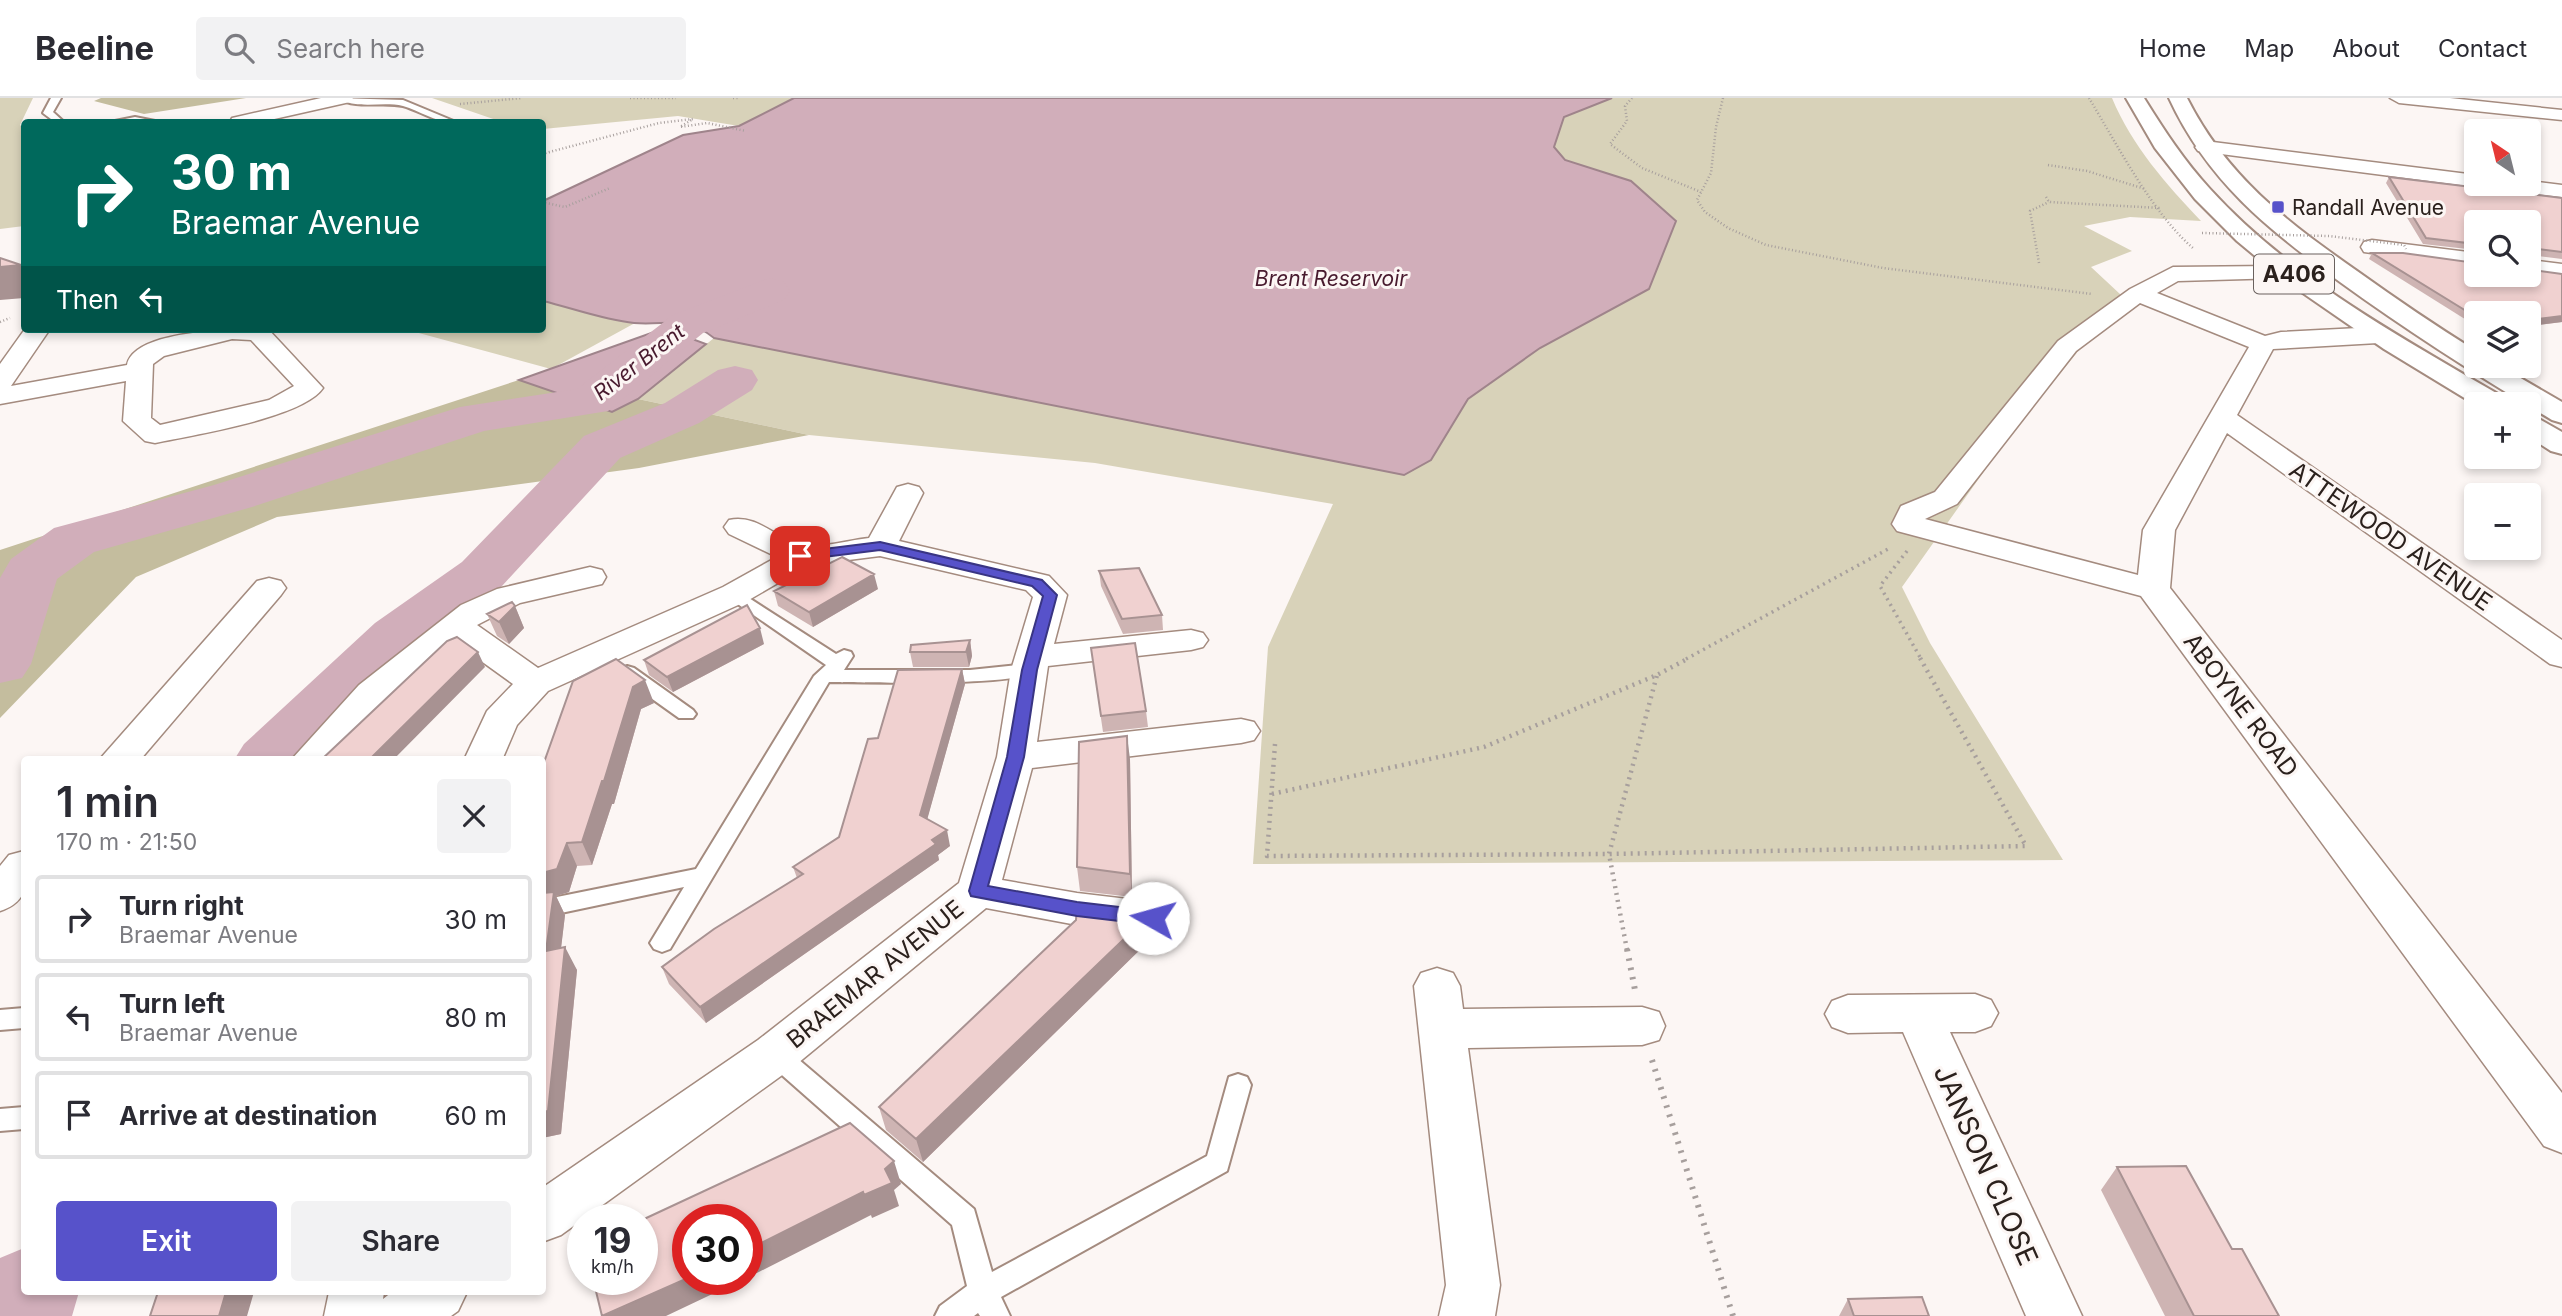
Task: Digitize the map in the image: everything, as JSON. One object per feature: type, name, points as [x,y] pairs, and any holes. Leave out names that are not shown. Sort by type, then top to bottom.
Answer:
[{"type":"highway","name":"A406","points":[[2135,98],[2158,140],[2194,188],[2256,246],[2378,335],[2475,392]]},
{"type":"highway","name":"A406","points":[[2178,98],[2186,118],[2205,147],[2241,193],[2308,248],[2419,327],[2464,355]]},
{"type":"highway","points":[[2501,378],[2562,414]]},
{"type":"highway","points":[[2541,432],[2562,444]]},
{"type":"street","points":[[252,119],[343,98]]},
{"type":"street","points":[[2401,98],[2562,115]]},
{"type":"street","points":[[2205,147],[2464,179]]},
{"type":"street","points":[[2541,189],[2562,191]]},
{"type":"street","points":[[2372,247],[2464,258]]},
{"type":"street","points":[[2541,268],[2562,271]]},
{"type":"street","points":[[2263,344],[2160,530],[2153,589],[1908,524],[1912,512],[1946,498],[2067,346],[2138,294],[2173,274],[2273,273]]},
{"type":"street","points":[[2138,294],[2263,344],[2281,340],[2378,335]]},
{"type":"street","points":[[0,343],[35,333]]},
{"type":"street","points":[[0,382],[35,333]]},
{"type":"street","points":[[228,333],[155,350],[140,362],[138,421],[155,435],[278,406],[310,388],[258,333]]},
{"type":"street","points":[[0,396],[138,371]]},
{"type":"street","name":"ATTEWOOD AVENUE","points":[[2221,416],[2562,656]]},
{"type":"street","points":[[880,546],[908,493]]},
{"type":"street","points":[[740,527],[800,556]]},
{"type":"street","name":"BRAEMAR AVENUE","points":[[485,756],[499,720],[535,683],[735,594],[800,556],[880,546],[1037,583],[1050,595],[1031,663],[1016,757],[978,891],[775,1054],[546,1215]]},
{"type":"street","points":[[314,756],[372,693],[473,612],[509,596],[590,577]]},
{"type":"street","points":[[122,756],[270,588]]},
{"type":"street","name":"ABOYNE ROAD","points":[[2153,589],[2562,1131]]},
{"type":"street","points":[[456,626],[535,683]]},
{"type":"street","points":[[1031,663],[1191,640]]},
{"type":"street","points":[[1016,757],[1241,731]]},
{"type":"street","points":[[0,895],[21,870]]},
{"type":"street","points":[[978,891],[1077,909],[1153,918]]},
{"type":"street","points":[[1467,1316],[1473,1285],[1440,1007],[1642,1026]]},
{"type":"street","name":"JANSON CLOSE","points":[[1918,1013],[2054,1316]]},
{"type":"street","points":[[1848,1014],[1975,1013]]},
{"type":"street","points":[[352,1316],[356,1295]]},
{"type":"street","points":[[404,1316],[435,1295]]},
{"type":"lane","points":[[56,119],[48,113],[57,98]]},
{"type":"lane","points":[[343,98],[361,102],[403,103],[443,119]]},
{"type":"lane","points":[[735,594],[835,666],[970,676],[1031,663]]},
{"type":"lane","points":[[602,653],[686,714]]},
{"type":"lane","points":[[662,943],[835,666]]},
{"type":"lane","points":[[546,908],[704,875]]},
{"type":"lane","points":[[0,1020],[21,1018]]},
{"type":"lane","points":[[775,1054],[964,1218],[989,1304]]},
{"type":"lane","points":[[950,1316],[989,1304],[1218,1163],[1238,1085]]},
{"type":"lane","points":[[0,1120],[21,1118]]},
{"type":"path","points":[[425,112],[453,104],[522,98]]},
{"type":"path","points":[[630,98],[676,98]]},
{"type":"path","points":[[1632,98],[1625,106],[1627,121],[1610,144],[1642,168],[1701,192]]},
{"type":"path","points":[[1723,98],[1716,127],[1712,173],[1697,200],[1705,212],[1728,228],[1766,245],[1883,268],[2042,290],[2112,296],[2138,294]]},
{"type":"path","points":[[2089,98],[2179,236],[2225,274]]},
{"type":"path","points":[[546,153],[659,122],[693,119],[680,127],[706,122],[746,131]]},
{"type":"path","points":[[2048,165],[2087,172],[2147,189]]},
{"type":"path","points":[[546,203],[565,207],[610,188]]},
{"type":"path","points":[[2046,197],[2049,202]]},
{"type":"path","points":[[2039,263],[2030,211],[2049,202],[2161,208]]},
{"type":"path","points":[[2202,233],[2329,236],[2404,245],[2406,249]]},
{"type":"path","points":[[2042,290],[2045,284]]},
{"type":"path","points":[[1271,795],[1484,747],[1657,675],[1924,529]]},
{"type":"path","points":[[1241,731],[1276,728],[1268,856],[1609,854],[2026,846],[1880,586],[1924,529]]},
{"type":"path","points":[[1657,675],[1609,854],[1642,1026],[1732,1316]]},
{"type":"shaded area","points":[[0,98],[33,98],[20,125],[21,226],[0,229]]},
{"type":"shaded area","points":[[101,98],[246,98],[144,114],[94,101]]},
{"type":"shaded area","points":[[432,98],[794,98],[739,126],[678,116],[546,129],[546,119],[493,119]]},
{"type":"shaded area","points":[[1612,98],[2112,98],[2140,148],[2201,221],[2130,217],[2084,226],[2132,251],[2091,267],[2135,308],[2083,345],[2002,446],[1902,587],[1930,643],[2063,860],[1253,864],[1268,647],[1333,504],[1095,463],[809,435],[638,399],[714,338],[1404,475],[1431,460],[1468,399],[1540,348],[1631,181],[1565,160],[1554,147],[1564,117]]},
{"type":"shaded area","points":[[546,302],[635,323],[551,369],[419,333],[546,333]]},
{"type":"shaded area","points":[[519,380],[612,412],[638,399],[809,435],[639,468],[277,517],[136,577],[0,718],[0,550]]},
{"type":"water","name":"Brent Reservoir","points":[[794,98],[1612,98],[1564,117],[1554,147],[1565,160],[1631,181],[1676,221],[1649,289],[1540,348],[1468,399],[1431,460],[1404,475],[714,338],[684,323],[646,324],[623,321],[546,302],[546,200],[683,135],[739,126]]},
{"type":"water","points":[[654,332],[676,333],[706,344],[638,399],[612,412],[519,380]]},
{"type":"building","points":[[2389,177],[2464,186],[2464,196],[2541,195],[2562,198],[2562,252],[2541,249],[2541,210],[2464,210],[2464,243],[2426,238]]},
{"type":"building","points":[[2372,253],[2403,253],[2464,261],[2464,287],[2541,287],[2541,271],[2562,274],[2562,316],[2541,319],[2541,301],[2464,301],[2464,310]]},
{"type":"building","points":[[0,258],[21,265],[0,267]]},
{"type":"building","points":[[842,557],[874,574],[809,612],[774,591]]},
{"type":"building","points":[[1139,568],[1162,615],[1122,619],[1099,571]]},
{"type":"building","points":[[512,602],[515,606],[499,622],[487,614]]},
{"type":"building","points":[[747,605],[760,628],[667,677],[644,660]]},
{"type":"building","points":[[457,637],[478,652],[373,756],[325,756],[447,641]]},
{"type":"building","points":[[970,640],[966,652],[910,652],[911,645]]},
{"type":"building","points":[[1135,643],[1146,711],[1101,716],[1091,648]]},
{"type":"building","points":[[616,659],[645,680],[633,687],[582,842],[567,843],[557,869],[546,872],[546,757],[573,681]]},
{"type":"building","points":[[962,669],[920,815],[947,830],[932,840],[936,844],[700,1007],[662,967],[714,929],[803,874],[793,867],[839,837],[868,739],[878,738],[898,670]]},
{"type":"building","points":[[1127,736],[1130,874],[1077,867],[1079,742]]},
{"type":"building","points":[[554,892],[546,951],[546,893]]},
{"type":"building","points":[[1077,905],[1151,913],[916,1139],[879,1107],[1076,920]]},
{"type":"building","points":[[565,947],[548,1111],[546,951]]},
{"type":"building","points":[[850,1123],[894,1161],[885,1169],[892,1183],[864,1195],[863,1192],[763,1242],[763,1204],[676,1204]]},
{"type":"building","points":[[2186,1166],[2232,1249],[2242,1249],[2279,1316],[2194,1316],[2117,1167]]},
{"type":"building","points":[[672,1206],[672,1285],[658,1291],[658,1213]]},
{"type":"building","points":[[157,1295],[225,1295],[219,1316],[150,1316]]},
{"type":"building","points":[[597,1295],[650,1295],[602,1316]]},
{"type":"building","points":[[1922,1297],[1929,1316],[1854,1316],[1848,1299]]},
{"type":"waterway","name":"River Brent","points":[[0,664],[31,571],[74,540],[233,496],[477,417],[591,401],[688,324],[769,291]]},
{"type":"waterway","points":[[272,756],[397,636],[482,574],[602,447],[682,413],[735,380]]},
{"type":"waterway","points":[[23,1316],[30,1295]]},
{"type":"place","name":"Randall Avenue","points":[[2278,207]]},
{"type":"route","points":[[800,556],[880,546],[1037,583],[1050,595],[1029,670],[1016,757],[978,891],[1077,909],[1153,918]]}]
